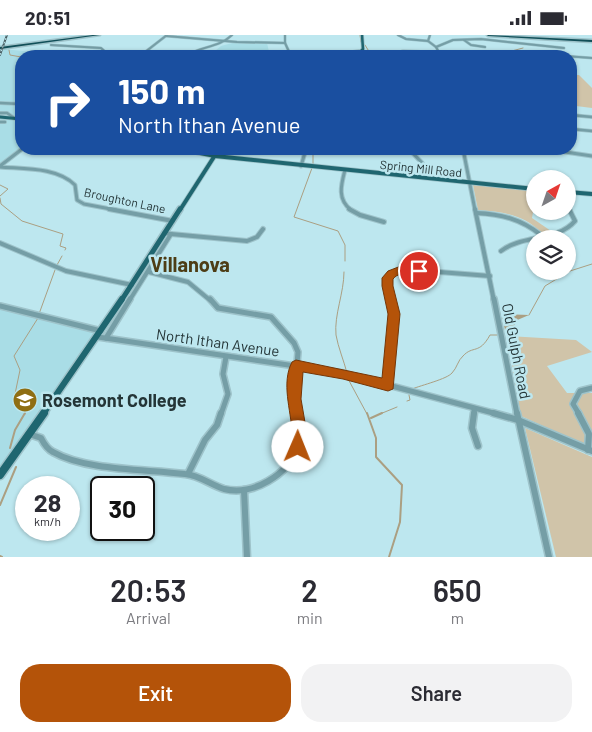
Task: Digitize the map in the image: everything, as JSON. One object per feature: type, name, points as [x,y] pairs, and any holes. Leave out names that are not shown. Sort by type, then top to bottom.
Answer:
[{"type":"highway","points":[[0,47],[89,35]]},
{"type":"highway","points":[[0,47],[99,35]]},
{"type":"highway","points":[[488,35],[592,39]]},
{"type":"highway","points":[[518,35],[592,39]]},
{"type":"main road","points":[[362,35],[362,50]]},
{"type":"main road","points":[[1,118],[15,118]]},
{"type":"main road","name":"Spring Mill Road","points":[[210,155],[526,188]]},
{"type":"main road","points":[[0,475],[100,334],[215,156]]},
{"type":"main road","points":[[576,193],[592,194]]},
{"type":"street","points":[[147,50],[166,35],[226,41],[285,43]]},
{"type":"street","points":[[190,49],[194,50],[226,41],[232,35]]},
{"type":"street","points":[[285,35],[285,43],[288,50]]},
{"type":"street","points":[[398,35],[404,39],[428,41],[438,50]]},
{"type":"street","points":[[428,41],[430,35]]},
{"type":"street","points":[[464,40],[471,45],[485,47]]},
{"type":"street","points":[[436,47],[451,41],[506,40],[564,48]]},
{"type":"street","points":[[51,45],[104,50]]},
{"type":"street","points":[[577,56],[592,58]]},
{"type":"street","points":[[0,103],[15,104]]},
{"type":"street","points":[[577,116],[592,117]]},
{"type":"street","points":[[577,130],[592,131]]},
{"type":"street","points":[[577,154],[592,156]]},
{"type":"street","points":[[0,167],[15,155]]},
{"type":"street","points":[[300,165],[304,155]]},
{"type":"street","points":[[415,155],[423,164]]},
{"type":"street","name":"Old Gulph Road","points":[[463,155],[490,276],[518,420],[549,557]]},
{"type":"street","name":"Broughton Lane","points":[[0,167],[46,172],[66,177],[75,185],[77,200],[84,204],[173,221]]},
{"type":"street","points":[[345,170],[342,198],[346,205],[366,217],[384,222]]},
{"type":"street","points":[[476,213],[503,214],[526,223],[535,230]]},
{"type":"street","points":[[566,230],[572,226],[575,220]]},
{"type":"street","points":[[164,233],[245,241],[257,237],[263,229]]},
{"type":"street","points":[[106,338],[171,234]]},
{"type":"street","points":[[501,251],[508,243],[526,239]]},
{"type":"street","points":[[0,243],[66,271],[132,285]]},
{"type":"street","points":[[388,385],[394,314],[387,286],[388,278],[392,273],[401,269],[490,276]]},
{"type":"street","points":[[29,433],[41,438],[47,448],[54,453],[90,464],[188,474],[226,489],[244,490],[269,481],[283,470],[294,455],[300,434],[294,399],[297,348],[271,317],[218,308],[203,292],[188,282],[149,272]]},
{"type":"street","name":"North Ithan Avenue","points":[[0,306],[100,334],[106,338],[343,373],[474,410],[518,420],[590,451]]},
{"type":"street","points":[[188,474],[205,440],[217,425],[228,394],[223,374],[226,357]]},
{"type":"street","points":[[590,451],[589,434],[573,404],[580,391],[592,388]]},
{"type":"street","points":[[474,410],[472,428],[478,446]]},
{"type":"street","points":[[244,490],[247,557]]},
{"type":"shaded area","points":[[236,42],[267,43],[269,50],[216,50],[221,46]]},
{"type":"shaded area","points":[[3,49],[15,50],[15,154],[0,166],[0,54]]},
{"type":"shaded area","points":[[577,75],[592,88],[592,108],[577,106]]},
{"type":"shaded area","points":[[473,185],[526,190],[526,220],[535,220],[550,230],[538,230],[528,222],[512,215],[478,210]]},
{"type":"shaded area","name":"Rosemont College","points":[[0,308],[99,332],[0,468]]},
{"type":"shaded area","points":[[505,314],[529,315],[515,321],[515,326],[505,330],[502,316]]},
{"type":"shaded area","points":[[507,336],[576,340],[592,352],[547,366],[567,393],[592,393],[592,448],[521,416]]},
{"type":"shaded area","points":[[525,428],[592,457],[592,557],[556,557]]},
{"type":"waterway","points":[[360,35],[361,42]]},
{"type":"waterway","points":[[365,45],[368,50]]},
{"type":"waterway","points":[[516,50],[523,48]]},
{"type":"waterway","points":[[9,50],[10,55],[15,56]]},
{"type":"waterway","points":[[313,155],[313,165]]},
{"type":"waterway","points":[[312,168],[294,217],[338,231],[345,245],[345,261]]},
{"type":"waterway","points":[[0,185],[8,189],[0,196]]},
{"type":"waterway","points":[[0,198],[1,204],[22,221],[63,234],[60,246],[66,248],[65,250]]},
{"type":"waterway","points":[[57,265],[62,256]]},
{"type":"waterway","points":[[529,315],[545,286],[570,271],[592,264]]},
{"type":"waterway","points":[[39,314],[55,270]]},
{"type":"waterway","points":[[344,272],[336,335],[347,373]]},
{"type":"waterway","points":[[25,413],[24,405],[15,394],[20,370],[14,356],[38,318]]},
{"type":"waterway","points":[[412,389],[449,375],[454,371],[461,358],[483,345],[490,335],[497,335]]},
{"type":"waterway","points":[[347,377],[367,414]]},
{"type":"waterway","points":[[407,401],[410,400],[409,395]]},
{"type":"waterway","points":[[380,414],[397,407]]},
{"type":"waterway","points":[[10,448],[15,430],[25,413]]},
{"type":"waterway","points":[[367,413],[376,438],[376,457],[402,485],[400,522],[389,557]]},
{"type":"waterway","points":[[371,418],[382,413]]},
{"type":"waterway","points":[[0,505],[16,467]]},
{"type":"railway","points":[[0,55],[7,35]]},
{"type":"place","name":"Rosemont College","points":[[25,400]]},
{"type":"district","name":"Villanova","points":[[190,264]]},
{"type":"route","points":[[298,447],[300,434],[294,399],[296,365],[343,373],[388,385],[394,314],[387,286],[388,278],[392,273],[401,269],[419,271]]}]
